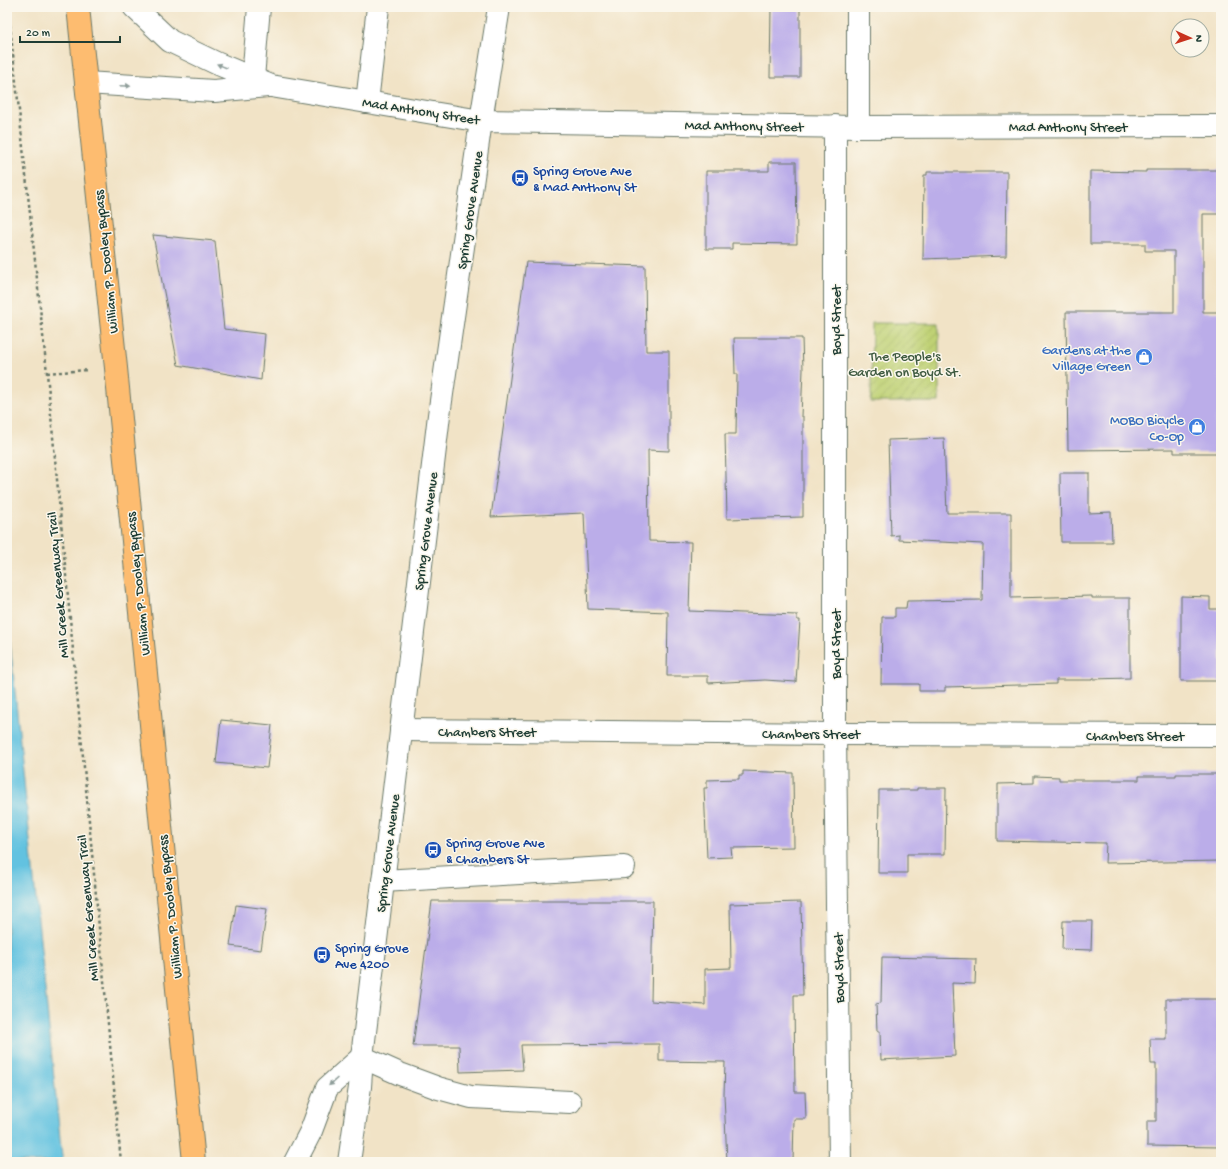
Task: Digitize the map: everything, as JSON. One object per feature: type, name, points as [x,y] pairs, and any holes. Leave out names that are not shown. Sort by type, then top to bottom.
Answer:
[{"type":"main road","name":"William P. Dooley Bypass","points":[[78,7],[116,368],[194,1162]]},
{"type":"street","name":"Mad Anthony Street","points":[[134,7],[170,41],[216,64],[262,82],[367,102],[481,120],[858,127],[1221,126]]},
{"type":"street","points":[[259,7],[262,82]]},
{"type":"street","points":[[367,102],[378,7]]},
{"type":"street","name":"Spring Grove Avenue","points":[[349,1162],[360,1087],[362,1056],[439,415],[481,120],[499,7]]},
{"type":"street","points":[[858,7],[858,127]]},
{"type":"street","name":"Mad Anthony Street","points":[[86,83],[214,90],[262,82]]},
{"type":"street","name":"Boyd Street","points":[[836,126],[835,734],[840,1162]]},
{"type":"street","name":"Chambers Street","points":[[401,730],[835,734],[1221,735]]},
{"type":"street","points":[[383,881],[624,867]]},
{"type":"street","points":[[295,1162],[311,1131],[327,1088],[362,1056],[400,1074],[438,1088],[471,1097],[570,1102]]},
{"type":"path","name":"Mill Creek Greenway Trail","points":[[8,7],[47,373],[121,1162]]},
{"type":"path","points":[[47,373],[116,368]]},
{"type":"green space","name":"The People's Garden on Boyd St.","points":[[872,323],[939,323],[939,402],[871,402]]},
{"type":"water","points":[[7,612],[61,1148],[63,1162],[7,1162]]},
{"type":"building","points":[[771,7],[800,7],[800,77],[770,77]]},
{"type":"building","points":[[769,162],[796,162],[797,244],[732,243],[732,249],[706,249],[706,171],[769,171]]},
{"type":"building","points":[[1146,170],[1221,170],[1221,214],[1203,214],[1203,312],[1221,312],[1221,453],[1174,453],[1174,449],[1068,450],[1066,312],[1174,312],[1174,251],[1145,251],[1145,244],[1090,244],[1090,171],[1146,172]]},
{"type":"building","points":[[927,172],[1007,172],[1006,256],[923,259],[924,175],[927,175]]},
{"type":"building","points":[[153,235],[215,241],[224,329],[265,334],[261,380],[178,365]]},
{"type":"building","points":[[526,262],[645,266],[646,351],[669,351],[669,451],[648,450],[649,541],[691,542],[689,611],[797,615],[797,620],[800,620],[796,682],[765,680],[708,683],[708,676],[667,676],[668,612],[588,609],[584,513],[491,517]]},
{"type":"building","points":[[734,338],[802,338],[803,370],[801,416],[803,416],[803,517],[727,519],[725,434],[736,434],[737,374],[735,374]]},
{"type":"building","points":[[944,438],[947,513],[1011,513],[1011,598],[1092,596],[1092,598],[1130,598],[1130,678],[1056,680],[1056,684],[945,687],[945,691],[919,691],[919,684],[881,684],[882,617],[895,617],[895,608],[906,608],[907,601],[982,600],[983,544],[899,540],[899,535],[891,536],[888,440]]},
{"type":"building","points":[[1060,473],[1089,473],[1089,513],[1111,512],[1112,542],[1061,542]]},
{"type":"building","points":[[1181,596],[1210,597],[1210,609],[1221,609],[1221,681],[1181,681]]},
{"type":"building","points":[[221,720],[272,725],[267,768],[216,763]]},
{"type":"building","points":[[743,771],[793,773],[794,847],[731,848],[732,857],[707,858],[704,788],[707,788],[707,780],[739,779],[739,775],[743,775]]},
{"type":"building","points":[[1176,774],[1221,774],[1221,861],[1105,863],[1106,843],[997,841],[998,784],[1034,783],[1034,776],[1059,777],[1059,780],[1139,780],[1139,776],[1176,776]]},
{"type":"building","points":[[917,788],[946,788],[945,854],[907,854],[907,873],[878,873],[879,790],[917,790]]},
{"type":"building","points":[[432,901],[653,901],[651,1001],[705,1005],[705,969],[731,968],[730,904],[801,902],[803,995],[794,995],[795,1092],[805,1092],[806,1119],[794,1119],[793,1162],[727,1162],[724,1095],[725,1062],[659,1061],[659,1044],[521,1045],[523,1070],[460,1072],[459,1046],[413,1046]]},
{"type":"building","points":[[236,905],[267,909],[261,950],[230,946]]},
{"type":"building","points":[[1063,921],[1092,921],[1091,950],[1062,949]]},
{"type":"building","points":[[882,957],[976,959],[975,984],[952,983],[955,1056],[881,1060],[880,1031],[877,1031],[876,1004],[881,1003]]},
{"type":"building","points":[[1166,999],[1221,999],[1221,1147],[1147,1146],[1147,1121],[1156,1121],[1156,1064],[1151,1064],[1150,1039],[1166,1039]]},
{"type":"place","name":"Spring Grove Ave & Mad Anthony St","points":[[520,178]]},
{"type":"place","name":"Gardens at the Village Green","points":[[1144,357]]},
{"type":"place","name":"MOBO Bicycle Co-Op","points":[[1197,427]]},
{"type":"place","name":"Spring Grove Ave & Chambers St","points":[[433,850]]},
{"type":"place","name":"Spring Grove Ave 4200","points":[[322,955]]}]
